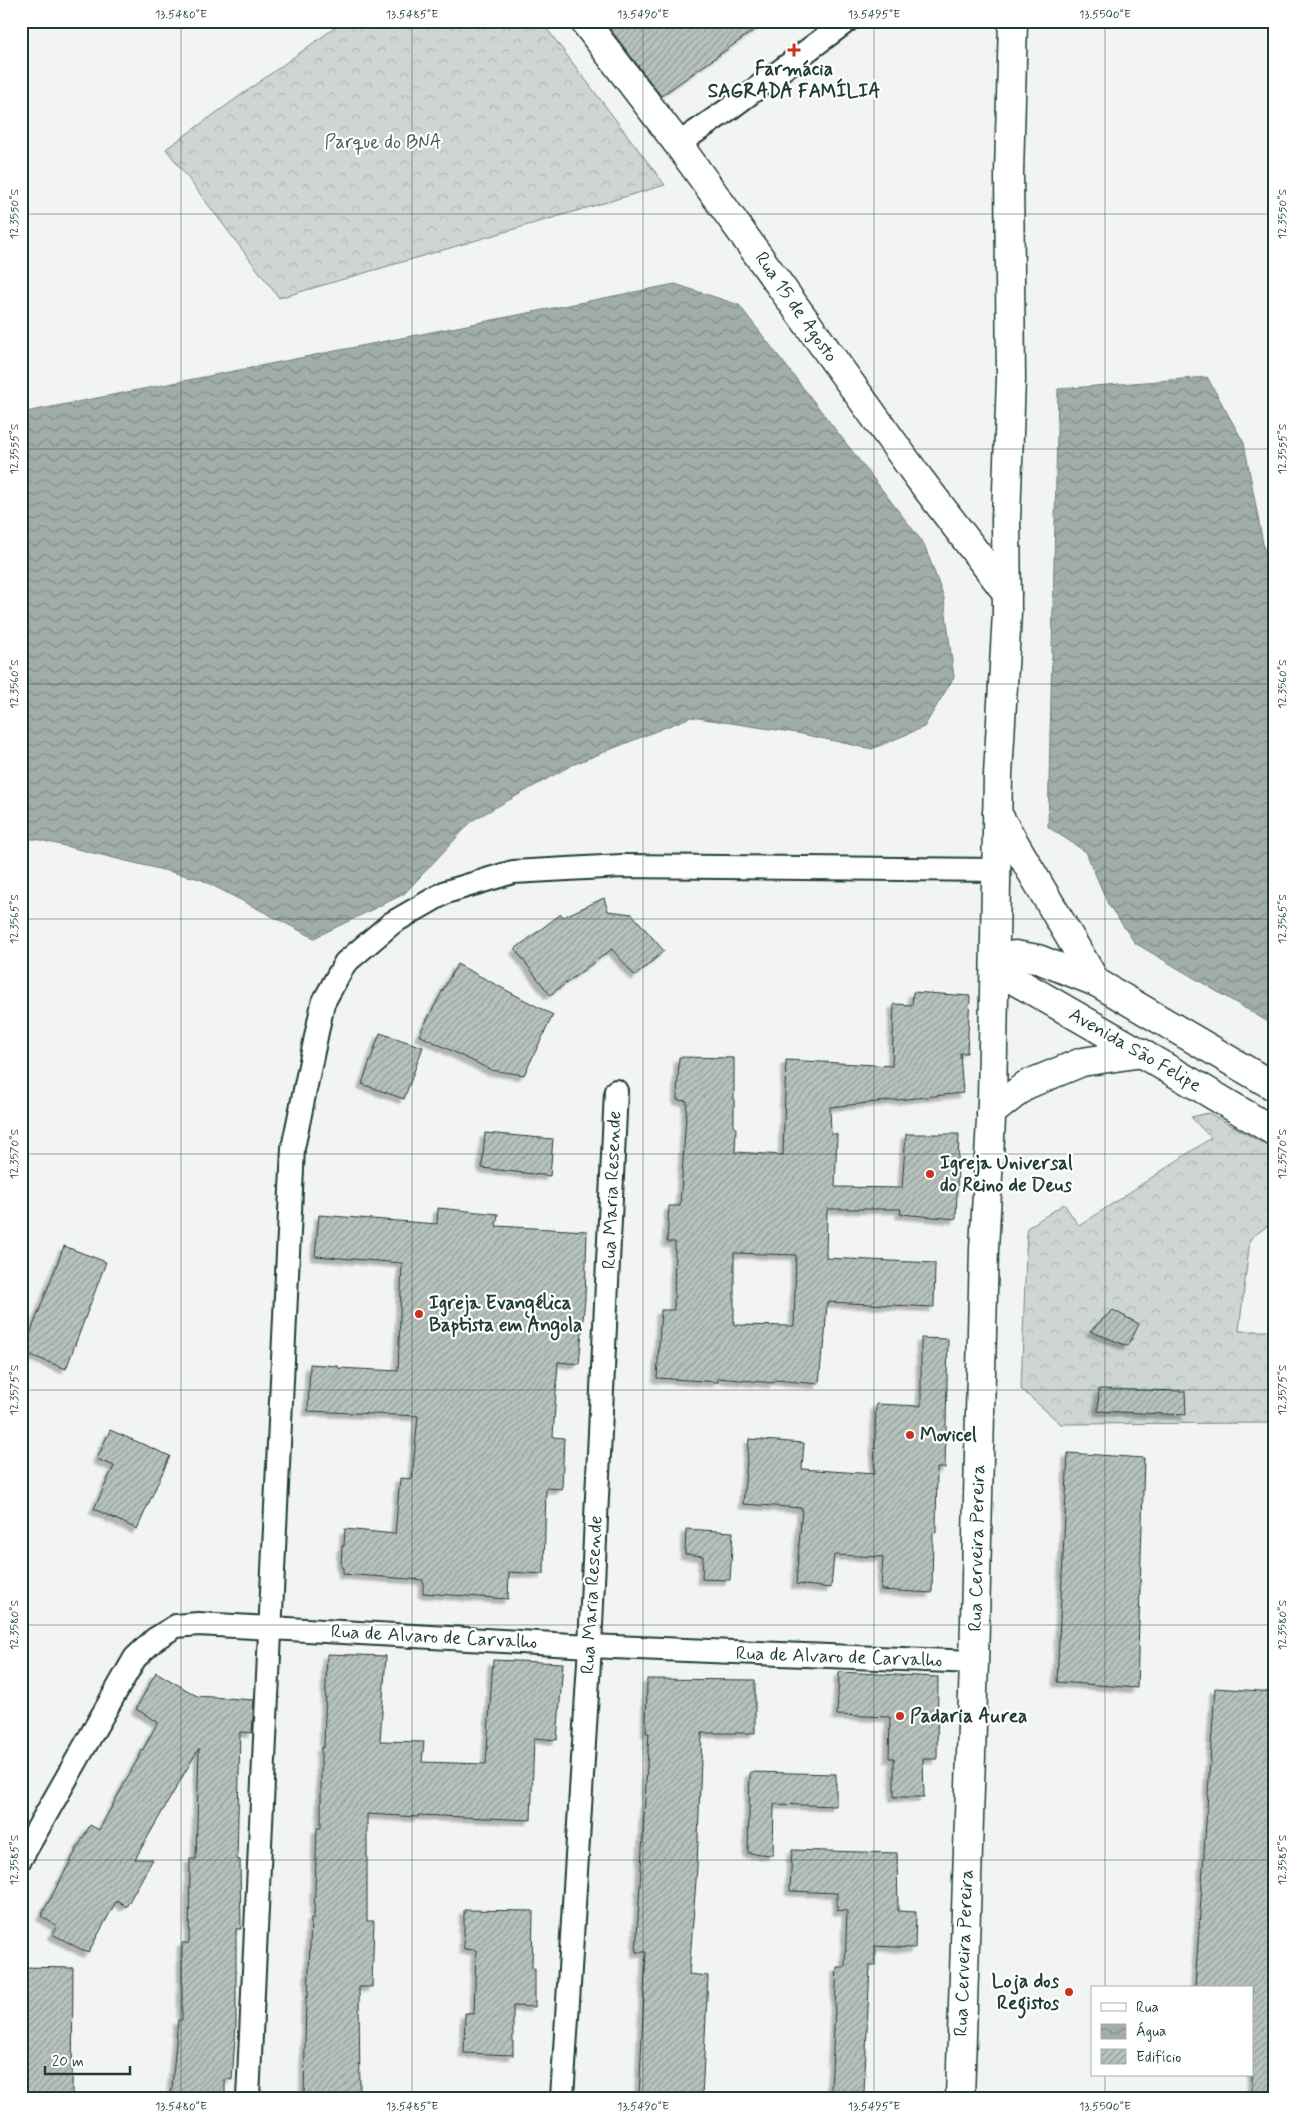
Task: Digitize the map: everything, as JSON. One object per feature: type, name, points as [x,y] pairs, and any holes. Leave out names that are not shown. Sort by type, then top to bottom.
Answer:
[{"type":"main road","name":"Rua 15 de Agosto","points":[[584,21],[751,243],[918,477],[1007,593]]},
{"type":"main road","name":"Rua Cerveira Pereira","points":[[960,2098],[974,1662],[984,1248],[991,1113],[996,870],[1007,593],[1006,518],[1011,378],[1009,174],[1012,21]]},
{"type":"main road","points":[[998,807],[1096,982]]},
{"type":"main road","name":"Avenida São Felipe","points":[[995,965],[1015,955],[1038,959],[1096,982],[1275,1086]]},
{"type":"main road","name":"Avenida São Felipe","points":[[995,965],[1275,1132]]},
{"type":"main road","points":[[991,1113],[1026,1085],[1082,1062],[1142,1053]]},
{"type":"street","points":[[678,144],[729,109],[847,21]]},
{"type":"street","points":[[248,2098],[293,1148],[323,1004],[345,963],[392,923],[446,892],[513,872],[622,866],[996,870]]},
{"type":"street","name":"Rua Maria Resende","points":[[562,2098],[590,1646],[616,1091]]},
{"type":"street","name":"Rua de Alvaro de Carvalho","points":[[21,1858],[135,1658],[155,1639],[176,1626],[198,1624],[590,1646],[974,1662]]},
{"type":"green space","name":"Parque do BNA","points":[[344,21],[541,21],[665,185],[279,298],[166,149]]},
{"type":"green space","points":[[1209,1113],[1275,1150],[1275,1220],[1250,1239],[1239,1331],[1275,1331],[1275,1423],[1061,1424],[1021,1389],[1027,1228],[1064,1204],[1079,1226],[1211,1138],[1191,1117]]},
{"type":"water","points":[[675,284],[739,305],[924,544],[944,598],[954,677],[924,727],[872,749],[797,733],[691,717],[572,765],[473,820],[404,894],[314,938],[200,879],[36,839],[21,839],[21,413]]},
{"type":"water","points":[[1207,377],[1244,443],[1271,586],[1275,591],[1275,1026],[1135,943],[1108,904],[1086,852],[1048,827],[1058,389]]},
{"type":"building","points":[[604,21],[767,21],[661,96]]},
{"type":"building","points":[[604,898],[608,911],[632,914],[664,951],[635,976],[612,949],[550,995],[515,949],[561,914],[563,917]]},
{"type":"building","points":[[457,964],[553,1015],[524,1075],[491,1070],[419,1035]]},
{"type":"building","points":[[913,992],[970,996],[967,1053],[960,1053],[963,1093],[830,1107],[831,1134],[837,1134],[835,1187],[902,1188],[906,1134],[959,1134],[956,1219],[900,1214],[901,1209],[827,1209],[826,1258],[935,1263],[934,1307],[827,1302],[824,1350],[822,1350],[819,1384],[775,1380],[774,1383],[718,1378],[718,1382],[657,1378],[661,1310],[674,1310],[675,1242],[667,1242],[669,1206],[680,1206],[687,1101],[677,1100],[679,1057],[734,1058],[735,1152],[783,1155],[786,1060],[892,1066],[894,1004],[912,1005]],"holes":[[[734,1253],[796,1255],[794,1326],[734,1325]]]},
{"type":"building","points":[[380,1033],[423,1047],[404,1099],[362,1084]]},
{"type":"building","points":[[485,1133],[553,1139],[550,1176],[482,1168]]},
{"type":"building","points":[[438,1208],[498,1214],[496,1226],[587,1231],[585,1298],[579,1364],[558,1362],[553,1437],[564,1438],[562,1489],[546,1488],[544,1574],[509,1572],[508,1599],[423,1593],[423,1580],[343,1574],[343,1568],[341,1567],[345,1529],[395,1534],[400,1478],[412,1479],[418,1416],[308,1411],[310,1364],[338,1366],[338,1368],[398,1371],[402,1263],[315,1256],[319,1215],[437,1224]]},
{"type":"building","points":[[64,1246],[106,1262],[66,1369],[23,1352]]},
{"type":"building","points":[[1113,1310],[1139,1324],[1128,1346],[1090,1331]]},
{"type":"building","points":[[921,1338],[948,1339],[945,1468],[937,1468],[936,1533],[933,1532],[932,1593],[881,1590],[883,1557],[834,1555],[831,1588],[796,1584],[802,1508],[743,1504],[749,1439],[804,1443],[802,1469],[874,1474],[876,1404],[921,1406]]},
{"type":"building","points":[[1099,1389],[1185,1391],[1186,1415],[1098,1411]]},
{"type":"building","points":[[110,1430],[170,1456],[137,1529],[94,1509],[114,1466],[97,1459]]},
{"type":"building","points":[[1068,1453],[1144,1458],[1137,1688],[1057,1682]]},
{"type":"building","points":[[686,1529],[733,1532],[730,1580],[702,1579],[703,1556],[685,1554]]},
{"type":"building","points":[[327,1654],[386,1656],[380,1741],[424,1742],[422,1762],[486,1764],[493,1660],[563,1663],[557,1740],[534,1738],[531,1820],[367,1814],[367,1921],[374,1921],[372,1987],[359,1987],[360,2098],[304,2098],[306,1997],[308,1997],[311,1918],[314,1918],[317,1828],[321,1828],[321,1747],[324,1747]]},
{"type":"building","points":[[156,1672],[197,1696],[254,1700],[252,1733],[240,1732],[237,1859],[240,1860],[241,1929],[236,1929],[236,2025],[232,2080],[225,2079],[225,2098],[171,2098],[178,2020],[182,2020],[182,1943],[189,1943],[190,1859],[196,1859],[199,1748],[135,1859],[153,1859],[126,1907],[117,1900],[88,1953],[52,1934],[57,1926],[41,1916],[90,1825],[99,1830],[158,1722],[136,1709]]},
{"type":"building","name":"Padaria Aurea","points":[[839,1672],[938,1677],[937,1759],[923,1759],[924,1797],[894,1797],[894,1758],[889,1758],[890,1717],[837,1715]]},
{"type":"building","points":[[647,1679],[755,1680],[755,1733],[702,1733],[697,1867],[689,1974],[708,1976],[702,2098],[639,2098],[646,1952],[636,1952],[649,1733],[646,1733]]},
{"type":"building","points":[[1215,1688],[1275,1692],[1275,2093],[1252,2091],[1252,2076],[1254,2076],[1254,1986],[1195,1986]]},
{"type":"building","points":[[750,1772],[836,1774],[836,1806],[774,1804],[773,1855],[748,1853]]},
{"type":"building","points":[[792,1850],[897,1853],[898,1911],[916,1912],[915,1948],[875,1946],[875,1966],[870,1966],[864,2093],[831,2090],[837,1967],[845,1967],[847,1911],[837,1910],[837,1893],[790,1891]]},
{"type":"building","points":[[464,1910],[533,1911],[532,1969],[535,1969],[535,2007],[513,2006],[513,2055],[464,2053],[465,2013],[474,2014],[476,1950],[464,1949]]},
{"type":"building","points":[[21,1967],[73,1968],[72,2098],[21,2098]]},
{"type":"place","name":"Farmácia SAGRADA FAMÍLIA","points":[[794,50]]},
{"type":"place","name":"Igreja Universal do Reino de Deus","points":[[930,1174]]},
{"type":"place","name":"Igreja Evangélica Baptista em Angola","points":[[419,1314]]},
{"type":"place","name":"Movicel","points":[[910,1435]]},
{"type":"place","name":"Padaria Aurea","points":[[900,1716]]},
{"type":"place","name":"Loja dos Registos","points":[[1069,1992]]}]
